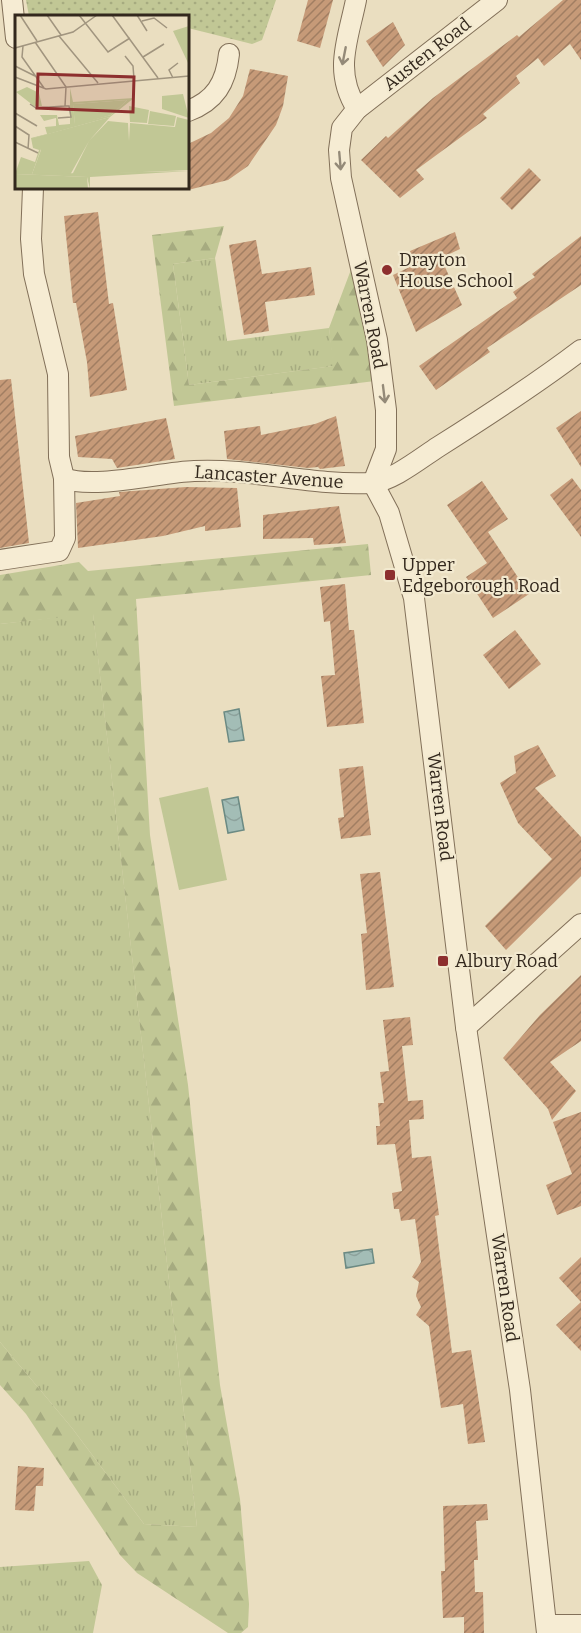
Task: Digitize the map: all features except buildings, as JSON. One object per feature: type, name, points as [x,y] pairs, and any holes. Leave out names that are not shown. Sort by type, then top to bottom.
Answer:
[{"type":"street","points":[[12,0],[15,28]]},
{"type":"street","points":[[356,0],[342,75],[349,96],[357,108]]},
{"type":"street","name":"Austen Road","points":[[357,108],[497,0]]},
{"type":"street","points":[[189,111],[206,103],[222,86],[229,54]]},
{"type":"street","name":"Warren Road","points":[[357,108],[342,128],[339,137],[341,178],[377,340],[386,410],[386,449],[374,483],[388,513],[414,598],[466,1027],[520,1390],[547,1629]]},
{"type":"street","points":[[0,560],[52,553],[63,546],[64,478],[60,457],[58,374],[34,274],[31,239],[33,189]]},
{"type":"street","points":[[374,483],[402,471],[534,385],[581,350]]},
{"type":"street","name":"Lancaster Avenue","points":[[64,478],[82,481],[116,480],[166,472],[221,471],[374,483]]},
{"type":"street","points":[[466,1027],[581,924]]},
{"type":"street","points":[[547,1629],[581,1625]]},
{"type":"green space","points":[[26,0],[276,0],[262,40],[252,44],[189,28],[189,15],[29,15]]},
{"type":"green space","points":[[224,226],[215,258],[173,264],[189,385],[333,366],[329,328],[358,251],[383,380],[174,406],[152,235]]},
{"type":"green space","points":[[215,258],[227,341],[329,328],[334,366],[189,385],[173,264]]},
{"type":"green space","points":[[368,544],[371,575],[136,599],[150,835],[188,1085],[220,1385],[240,1499],[249,1604],[248,1627],[241,1633],[228,1633],[137,1573],[120,1555],[26,1414],[0,1385],[0,1342],[72,1428],[144,1524],[197,1527],[93,614],[0,624],[0,575],[79,562],[88,571]]},
{"type":"green space","points":[[93,613],[197,1527],[144,1524],[72,1428],[0,1342],[0,624]]},
{"type":"green space","points":[[208,787],[227,880],[179,890],[159,798]]},
{"type":"green space","points":[[89,1561],[102,1585],[93,1633],[0,1633],[0,1567]]},
{"type":"water","points":[[239,709],[244,740],[229,742],[224,712]]},
{"type":"water","points":[[238,797],[244,830],[228,833],[222,800]]},
{"type":"water","points":[[372,1249],[374,1263],[346,1268],[344,1253]]},
{"type":"place","name":"Drayton House School","points":[[387,270]]},
{"type":"place","name":"Upper Edgeborough Road","points":[[390,575]]},
{"type":"place","name":"Albury Road","points":[[443,961]]}]
